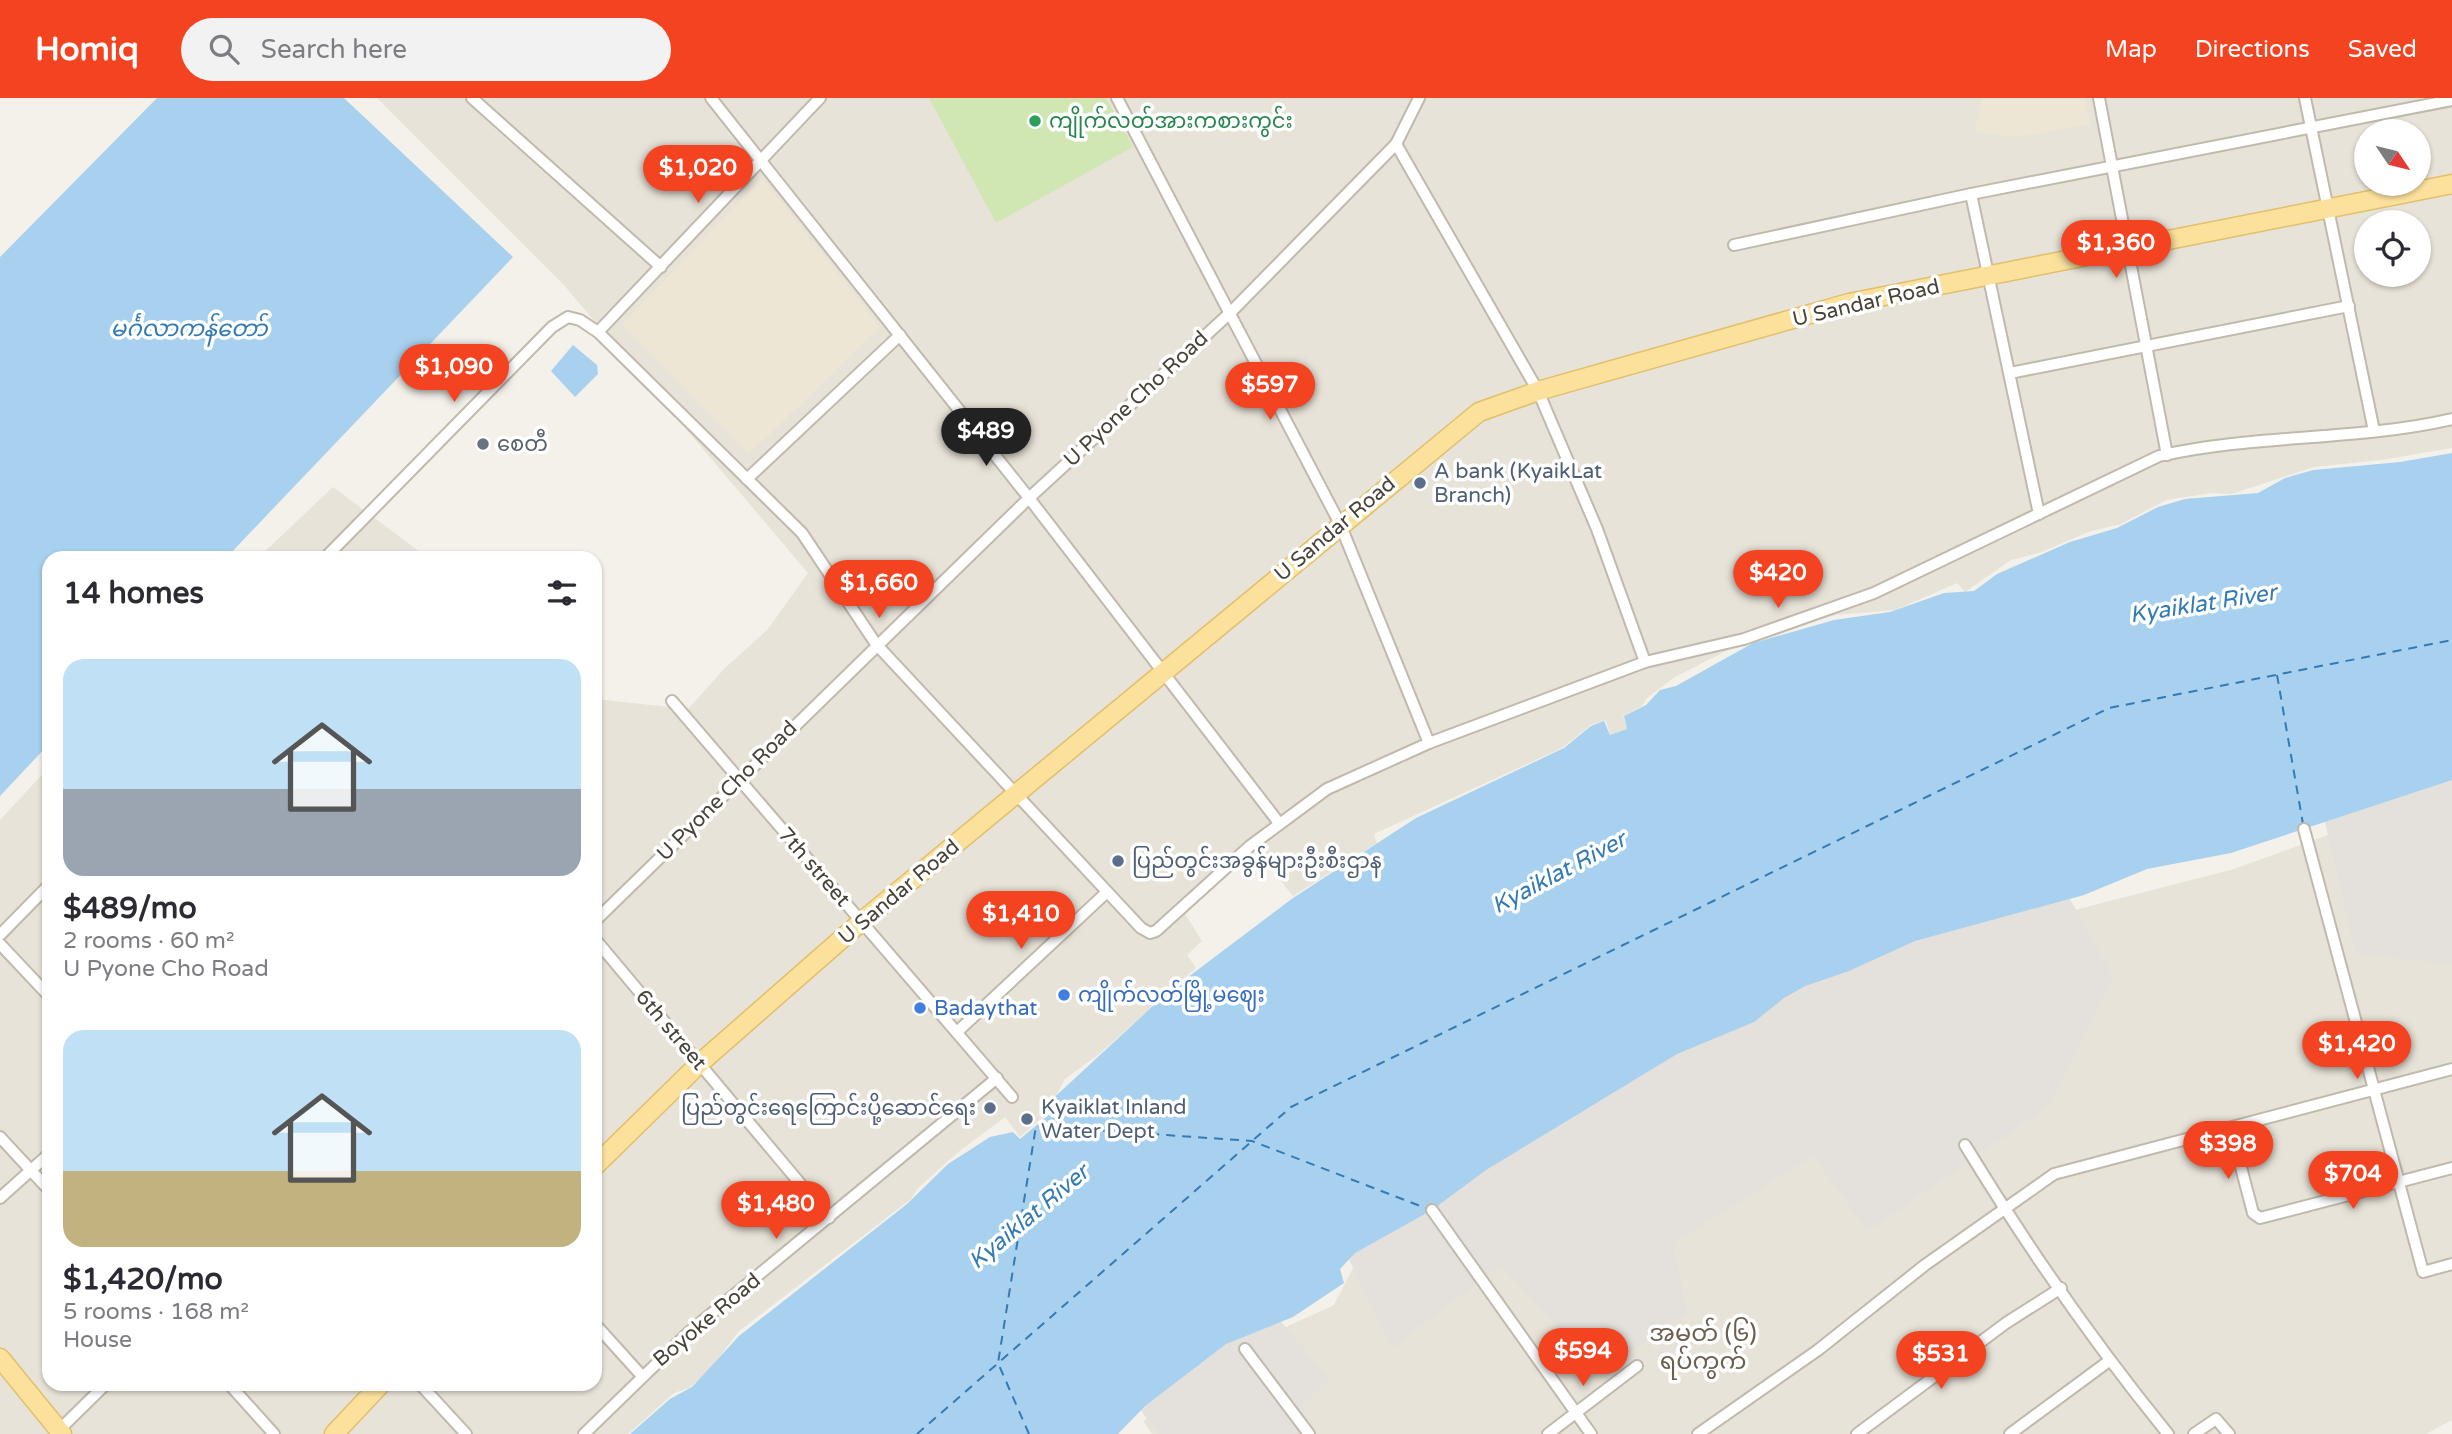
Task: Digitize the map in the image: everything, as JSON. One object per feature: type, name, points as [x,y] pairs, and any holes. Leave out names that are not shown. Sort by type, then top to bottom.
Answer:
[{"type":"main road","name":"U Sandar Road","points":[[602,1159],[699,1064],[861,922],[1479,412],[1538,391],[1849,303],[2452,184]]},
{"type":"main road","points":[[0,1358],[59,1433]]},
{"type":"main road","points":[[334,1434],[374,1391]]},
{"type":"street","points":[[472,98],[661,267]]},
{"type":"street","points":[[711,98],[763,160],[1029,498],[1279,823]]},
{"type":"street","points":[[598,332],[820,98]]},
{"type":"street","points":[[1117,98],[1340,524],[1429,743]]},
{"type":"street","name":"U Pyone Cho Road","points":[[602,914],[876,644],[1029,498],[1231,312],[1396,144],[1419,98]]},
{"type":"street","points":[[2099,98],[2167,454]]},
{"type":"street","points":[[2305,98],[2374,431]]},
{"type":"street","points":[[1734,245],[1971,194],[2452,100]]},
{"type":"street","points":[[1396,144],[1538,391],[1597,529],[1646,662]]},
{"type":"street","points":[[1971,194],[2039,514]]},
{"type":"street","points":[[2010,373],[2349,306]]},
{"type":"street","points":[[332,551],[552,327],[562,319],[574,317],[598,332],[802,533],[876,644],[1144,932],[1153,933],[1279,823],[1327,789],[1429,743],[1646,662],[1744,639],[1874,593],[2167,454],[2208,445],[2308,439],[2452,419]]},
{"type":"street","points":[[747,479],[900,335]]},
{"type":"street","name":"7th street","points":[[671,701],[1012,1097]]},
{"type":"street","points":[[2304,829],[2401,1182],[2423,1272],[2452,1264]]},
{"type":"street","points":[[0,935],[42,892]]},
{"type":"street","points":[[957,1032],[1107,892]]},
{"type":"street","points":[[0,944],[42,989]]},
{"type":"street","name":"6th street","points":[[602,947],[829,1218]]},
{"type":"street","points":[[1698,1434],[1818,1350],[1925,1265],[2054,1174],[2452,1069]]},
{"type":"street","name":"Boyoke Road","points":[[584,1434],[688,1333],[997,1078]]},
{"type":"street","points":[[2231,1129],[2253,1213],[2260,1219],[2452,1168]]},
{"type":"street","points":[[0,1137],[42,1182]]},
{"type":"street","points":[[1965,1145],[2004,1208],[2109,1361],[2168,1434]]},
{"type":"street","points":[[0,1198],[42,1160]]},
{"type":"street","points":[[1432,1210],[1574,1414],[1591,1434]]},
{"type":"street","points":[[1857,1434],[2006,1323],[2061,1288]]},
{"type":"street","points":[[602,1332],[642,1376]]},
{"type":"street","points":[[1245,1349],[1309,1434]]},
{"type":"street","points":[[2010,1434],[2109,1361]]},
{"type":"street","points":[[1548,1434],[1637,1366]]},
{"type":"street","points":[[59,1433],[99,1391]]},
{"type":"street","points":[[235,1391],[274,1434]]},
{"type":"street","points":[[426,1391],[466,1434]]},
{"type":"street","points":[[2194,1434],[2216,1419],[2229,1434]]},
{"type":"shaded area","points":[[377,98],[2452,98],[2452,448],[2381,460],[2314,467],[2232,494],[2212,493],[2166,500],[2121,524],[2088,532],[2042,552],[2011,560],[1965,592],[1957,583],[1895,610],[1836,615],[1746,641],[1675,677],[1647,698],[1642,706],[1623,716],[1627,729],[1610,735],[1606,720],[1591,725],[1562,748],[1374,834],[1377,843],[1293,896],[1256,850],[1184,912],[1202,941],[1187,955],[1196,968],[1099,1054],[1065,1079],[1047,1113],[1020,1137],[1005,1117],[957,1153],[918,1188],[911,1199],[739,1331],[706,1374],[689,1388],[674,1393],[628,1434],[0,1434],[0,820],[42,775],[42,1391],[602,1391],[602,700],[688,709],[725,668],[768,629],[808,573],[563,284]]},
{"type":"shaded area","points":[[1982,98],[2085,98],[2090,124],[2017,137],[1975,132]]},
{"type":"shaded area","points":[[762,178],[880,327],[749,454],[622,325]]},
{"type":"shaded area","points":[[333,487],[419,551],[265,551]]},
{"type":"shaded area","points":[[2452,761],[2452,964],[2356,954],[2319,797]]},
{"type":"shaded area","points":[[2452,790],[2452,1420],[2426,1434],[1152,1434],[1143,1421],[1286,1327],[1334,1305],[1355,1264],[1946,943],[2234,869]]},
{"type":"shaded area","points":[[2061,883],[2113,976],[2049,1106],[1868,1231],[1813,1156],[1673,1243],[1687,1313],[1599,1373],[1501,1265],[1392,1348],[1342,1245],[1863,920]]},
{"type":"shaded area","points":[[1273,1312],[1329,1379],[1302,1405],[1313,1434],[1159,1434],[1131,1398]]},
{"type":"green space","points":[[929,98],[1106,98],[1133,147],[996,223]]},
{"type":"water","name":"မင်္ဂလာကန်တော်","points":[[157,98],[344,98],[513,257],[233,551],[42,551],[42,751],[0,796],[0,257]]},
{"type":"water","points":[[573,345],[597,365],[598,374],[575,397],[551,371]]},
{"type":"water","name":"Kyaiklat River","points":[[2452,453],[2452,780],[2231,853],[2147,869],[2084,895],[1915,941],[1849,971],[1805,986],[1784,998],[1754,1022],[1677,1054],[1486,1170],[1432,1210],[1355,1253],[1340,1269],[1344,1283],[1293,1317],[1226,1344],[1145,1406],[1118,1434],[630,1434],[670,1399],[692,1387],[739,1336],[907,1204],[948,1164],[990,1137],[1013,1132],[1020,1139],[1051,1113],[1046,1105],[1167,993],[1293,898],[1416,818],[1564,748],[1591,726],[1604,721],[1610,735],[1627,729],[1624,716],[1646,705],[1660,690],[1676,686],[1753,643],[1834,620],[1890,612],[1944,593],[1974,591],[1997,574],[2070,542],[2117,528],[2158,507],[2185,499],[2258,493],[2285,478],[2313,470],[2400,462]]},
{"type":"ferry route","points":[[917,1434],[1291,1107],[2109,708],[2452,640]]},
{"type":"ferry route","points":[[2277,675],[2303,824]]},
{"type":"ferry route","points":[[1029,1434],[998,1363],[1036,1126],[1252,1141],[1428,1209]]},
{"type":"place","name":"ကျိုက်လတ်အားကစားကွင်း","points":[[1035,121]]},
{"type":"place","name":"စေတီ","points":[[483,444]]},
{"type":"place","name":"A bank (KyaikLat Branch)","points":[[1420,483]]},
{"type":"place","name":"ပြည်တွင်းအခွန်များဦးစီးဌာန","points":[[1118,861]]},
{"type":"place","name":"ကျိုက်လတ်မြို့မဈေး","points":[[1064,995]]},
{"type":"place","name":"Badaythat","points":[[920,1008]]},
{"type":"place","name":"ပြည်တွင်းရေကြောင်းပို့ဆောင်ရေး","points":[[990,1108]]},
{"type":"place","name":"Kyaiklat Inland Water Dept","points":[[1027,1119]]},
{"type":"district","name":"အမှတ် (၆) ရပ်ကွက်","points":[[1703,1347]]}]
